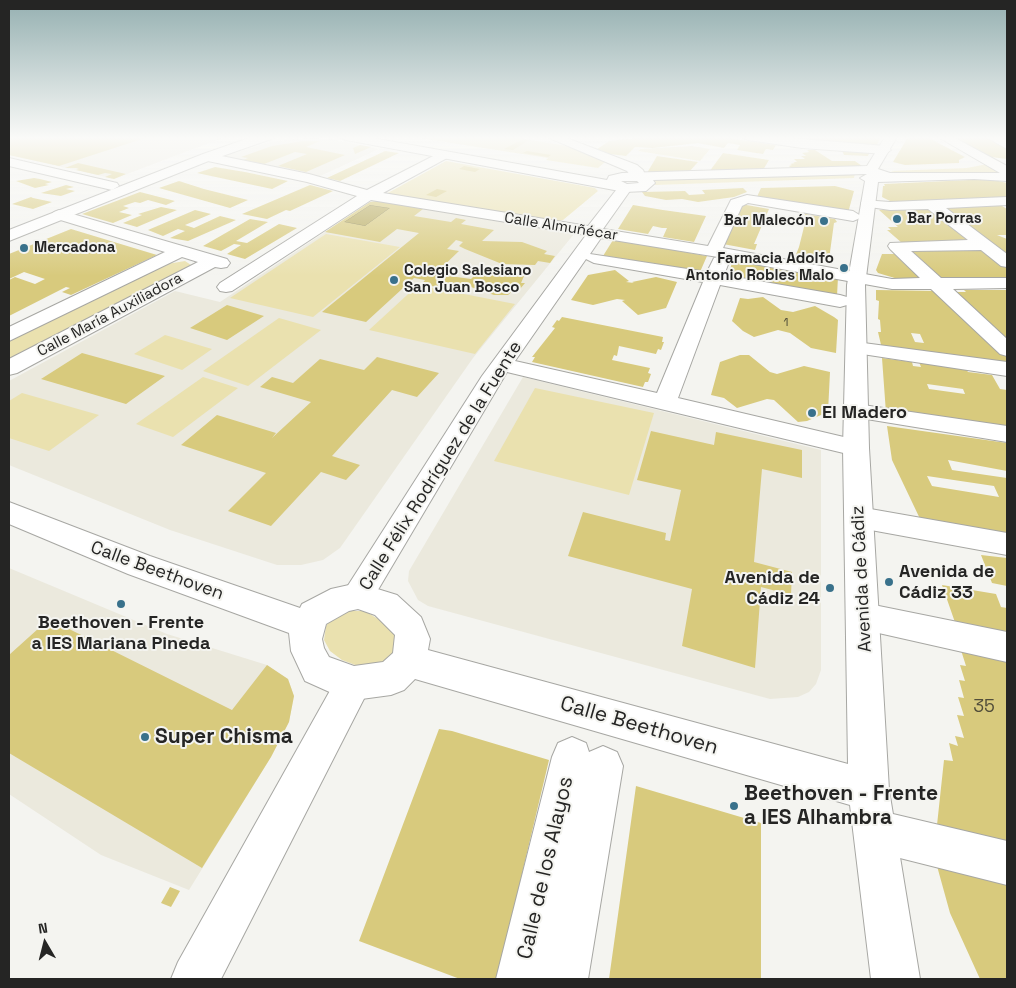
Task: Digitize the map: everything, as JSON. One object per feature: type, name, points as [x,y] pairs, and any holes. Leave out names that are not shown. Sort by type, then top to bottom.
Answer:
[{"type":"street","points":[[100,183],[112,186]]},
{"type":"street","points":[[9,228],[119,183]]},
{"type":"street","points":[[9,236],[140,183]]},
{"type":"street","name":"Calle Almuñécar","points":[[327,183],[369,195],[594,232],[720,250],[892,284],[1007,283]]},
{"type":"street","points":[[226,287],[369,195],[391,183]]},
{"type":"street","points":[[614,183],[626,183]]},
{"type":"street","points":[[615,183],[619,184]]},
{"type":"street","points":[[665,402],[713,279],[720,250],[736,204],[747,199],[855,183]]},
{"type":"street","name":"Avenida de Cádiz","points":[[869,183],[858,278],[856,448],[872,811],[896,979]]},
{"type":"street","points":[[871,183],[890,206],[1005,203]]},
{"type":"street","name":"Calle Félix Rodríguez de la Fuente","points":[[358,596],[502,364],[593,238],[596,225],[619,184]]},
{"type":"street","points":[[931,204],[1007,262]]},
{"type":"street","points":[[59,215],[249,271]]},
{"type":"street","points":[[984,245],[896,246],[1007,350]]},
{"type":"street","name":"Calle María Auxiliadora","points":[[9,335],[180,251]]},
{"type":"street","points":[[594,258],[840,301]]},
{"type":"street","name":"Calle María Auxiliadora","points":[[9,368],[212,261]]},
{"type":"street","points":[[856,348],[1007,369]]},
{"type":"street","points":[[502,364],[856,448]]},
{"type":"street","points":[[856,412],[1007,434]]},
{"type":"street","name":"Calle Beethoven","points":[[9,514],[172,578],[307,625]]},
{"type":"street","points":[[859,518],[1007,544]]},
{"type":"street","points":[[358,596],[386,605],[409,627],[413,640],[409,661],[392,678],[354,682],[334,677],[317,669],[305,639],[307,625],[314,614],[327,606],[342,599],[358,596]]},
{"type":"street","points":[[864,617],[1007,647]]},
{"type":"street","name":"Calle Beethoven","points":[[409,661],[872,811],[1007,863]]},
{"type":"street","points":[[195,979],[354,682]]},
{"type":"street","name":"Calle de los Alayos","points":[[520,979],[587,762],[563,979]]},
{"type":"shaded area","points":[[406,183],[568,183],[595,188],[598,191],[563,220],[556,222],[386,194]]},
{"type":"shaded area","points":[[653,183],[709,183],[655,185]]},
{"type":"shaded area","points":[[377,201],[574,234],[473,358],[340,548],[323,560],[301,565],[277,565],[170,530],[9,465],[9,381],[175,291],[220,302],[370,202]]},
{"type":"shaded area","points":[[370,205],[390,208],[365,226],[344,222]]},
{"type":"shaded area","points":[[326,234],[400,247],[313,317],[230,298]]},
{"type":"shaded area","points":[[185,261],[191,265],[187,270],[9,362],[9,341],[167,264]]},
{"type":"shaded area","points":[[418,285],[515,304],[475,354],[369,330]]},
{"type":"shaded area","points":[[279,318],[321,330],[248,386],[203,371]]},
{"type":"shaded area","points":[[165,335],[212,349],[182,370],[134,354]]},
{"type":"shaded area","points":[[203,377],[238,388],[173,437],[136,424]]},
{"type":"shaded area","points":[[523,377],[821,450],[821,670],[816,684],[809,692],[798,697],[770,699],[428,606],[418,600],[408,581],[409,571]]},
{"type":"shaded area","points":[[535,388],[654,413],[629,495],[494,461]]},
{"type":"shaded area","points":[[22,393],[99,415],[49,451],[9,438],[9,401]]},
{"type":"shaded area","name":"Super Chisma","points":[[9,568],[167,634],[267,665],[288,679],[294,696],[289,722],[271,757],[189,890],[101,855],[9,794]]},
{"type":"shaded area","points":[[348,611],[365,611],[391,627],[397,641],[395,653],[387,663],[358,666],[342,660],[330,651],[324,640],[326,626],[333,615]]},
{"type":"building","points":[[22,183],[48,183],[45,184],[49,185],[35,188]]},
{"type":"building","points":[[173,183],[186,183],[248,200],[230,208],[159,188]]},
{"type":"building","points":[[244,183],[284,183],[272,189]]},
{"type":"building","points":[[1007,183],[1007,198],[892,202],[882,197],[884,184]]},
{"type":"building","points":[[66,185],[74,187],[66,189],[75,191],[61,196],[41,193]]},
{"type":"building","points":[[310,185],[333,191],[290,211],[286,210],[267,219],[242,214]]},
{"type":"building","points":[[835,186],[854,191],[848,213],[756,199],[761,188]]},
{"type":"building","points":[[743,188],[747,192],[734,197],[698,202],[682,199],[666,200],[645,196],[642,192],[685,191],[689,195],[705,194],[702,190]]},
{"type":"building","points":[[437,189],[447,191],[436,197],[426,195]]},
{"type":"building","points":[[140,192],[175,201],[166,205],[148,200],[123,206],[129,208],[119,212],[132,215],[113,223],[82,214]]},
{"type":"building","points":[[31,197],[52,202],[33,209],[12,204]]},
{"type":"building","points":[[377,201],[423,209],[414,216],[451,222],[456,218],[466,220],[461,224],[494,230],[482,241],[522,242],[547,251],[544,254],[555,256],[550,263],[538,261],[535,265],[502,264],[459,246],[463,242],[456,240],[447,249],[459,251],[435,274],[471,279],[476,274],[480,274],[488,269],[502,269],[524,276],[521,283],[525,283],[520,289],[516,288],[508,295],[494,295],[471,287],[465,293],[422,284],[425,280],[414,278],[366,322],[322,312],[419,233],[397,229],[380,242],[325,232],[370,202]],"holes":[[[370,205],[390,208],[365,226],[344,222]]]},
{"type":"building","points":[[741,204],[769,209],[754,244],[757,244],[755,250],[723,244]]},
{"type":"building","points":[[633,205],[706,216],[694,242],[663,237],[667,228],[653,226],[648,234],[618,229]]},
{"type":"building","points":[[994,205],[1007,209],[1007,235],[997,235],[1007,239],[1007,258],[939,208]]},
{"type":"building","points":[[161,207],[177,210],[137,227],[123,223],[142,215],[138,214]]},
{"type":"building","points":[[928,208],[972,242],[902,243],[887,230],[891,230],[888,227],[898,227],[879,210]]},
{"type":"building","points":[[195,210],[211,214],[185,225],[194,228],[220,216],[236,220],[188,241],[170,238],[185,231],[178,229],[163,236],[148,230]]},
{"type":"building","points":[[805,214],[835,219],[837,222],[834,223],[830,252],[831,259],[829,259],[829,262],[795,257],[806,219],[804,219]]},
{"type":"building","points":[[250,219],[268,222],[236,241],[247,243],[279,224],[297,228],[245,259],[227,254],[241,245],[234,244],[221,251],[203,246]]},
{"type":"building","points":[[71,229],[157,255],[71,295],[62,292],[70,288],[66,287],[9,316],[9,280],[15,277],[35,284],[45,279],[24,272],[9,279],[9,254]]},
{"type":"building","points":[[613,240],[707,256],[700,272],[603,256]]},
{"type":"building","points":[[906,248],[982,248],[1007,268],[1007,278],[941,279]]},
{"type":"building","points":[[882,254],[899,254],[925,278],[898,279],[878,273],[876,270]]},
{"type":"building","points":[[733,260],[838,277],[837,296],[727,278]]},
{"type":"building","points":[[615,270],[629,281],[626,282],[634,283],[632,282],[656,277],[677,282],[666,308],[638,315],[622,301],[625,300],[617,299],[593,305],[571,300],[588,275]]},
{"type":"building","points":[[876,290],[938,291],[1006,353],[1007,366],[882,349],[878,332],[881,332],[880,320],[878,319],[879,301],[876,300]],"holes":[[[911,333],[920,334],[924,343],[915,342]]]},
{"type":"building","points":[[964,290],[1007,290],[1007,339],[956,292],[966,292]]},
{"type":"building","points":[[763,297],[781,310],[793,312],[815,306],[838,320],[836,353],[811,348],[790,333],[778,330],[754,337],[743,331],[732,321],[740,298]]},
{"type":"building","points":[[227,305],[264,316],[227,340],[190,328]]},
{"type":"building","points":[[562,317],[663,337],[662,342],[664,342],[661,350],[658,349],[656,354],[619,346],[617,356],[614,355],[612,360],[650,368],[648,373],[651,374],[648,382],[645,382],[643,387],[532,362],[535,357],[532,357],[555,328],[552,327]]},
{"type":"building","points":[[82,353],[165,376],[126,404],[41,379]]},
{"type":"building","points":[[740,355],[749,355],[770,372],[777,374],[804,366],[830,372],[828,412],[807,421],[798,422],[774,400],[767,399],[737,408],[724,398],[711,395],[720,362]]},
{"type":"building","points":[[377,357],[439,373],[417,397],[392,390],[332,456],[360,465],[346,480],[321,472],[271,526],[228,511],[266,473],[181,445],[217,415],[276,433],[272,438],[311,402],[260,387],[272,377],[293,383],[320,359],[364,370]]},
{"type":"building","points":[[882,358],[912,362],[913,366],[921,367],[919,362],[992,375],[1000,389],[1007,390],[1007,429],[921,415],[886,413]],"holes":[[[927,384],[963,389],[965,394],[929,389]]]},
{"type":"building","points":[[887,426],[1007,443],[1007,471],[948,460],[952,470],[1007,478],[1007,538],[922,523],[892,460]],"holes":[[[927,476],[994,486],[999,497],[932,486]]]},
{"type":"building","points":[[651,431],[714,445],[716,432],[802,450],[802,478],[762,469],[754,562],[792,572],[791,595],[761,587],[755,668],[682,646],[692,589],[568,556],[583,512],[666,533],[665,540],[670,541],[681,490],[637,480]]},
{"type":"building","points":[[981,555],[1007,558],[1007,586],[992,583]]},
{"type":"building","points":[[942,585],[996,594],[1001,607],[1007,608],[1007,641],[958,631]]},
{"type":"building","name":"Super Chisma","points":[[49,619],[232,710],[267,665],[288,679],[294,696],[289,722],[271,757],[202,868],[9,753],[9,655]]},
{"type":"building","points":[[960,647],[1007,657],[1007,849],[948,836],[937,825],[944,760],[953,761],[949,743],[958,746],[955,736],[964,738],[957,715],[964,716],[958,697],[964,698],[959,680],[965,681],[960,665],[966,666]]},
{"type":"building","points":[[439,729],[452,731],[549,760],[497,979],[460,979],[359,941]]},
{"type":"building","points":[[636,786],[761,823],[761,979],[609,979]]},
{"type":"building","points":[[937,866],[1007,883],[1007,979],[980,979],[950,913]]},
{"type":"building","points":[[170,887],[180,891],[171,907],[161,903]]},
{"type":"place","name":"Bar Porras","points":[[897,219]]},
{"type":"place","name":"Bar Malecón","points":[[824,221]]},
{"type":"place","name":"Mercadona","points":[[24,248]]},
{"type":"place","name":"Farmacia Adolfo Antonio Robles Malo","points":[[844,268]]},
{"type":"place","name":"Colegio Salesiano San Juan Bosco","points":[[394,280]]},
{"type":"place","name":"El Madero","points":[[812,413]]},
{"type":"place","name":"Avenida de Cádiz 33","points":[[889,582]]},
{"type":"place","name":"Avenida de Cádiz 24","points":[[830,588]]},
{"type":"place","name":"Beethoven - Frente a IES Mariana Pineda","points":[[121,604]]},
{"type":"place","name":"Super Chisma","points":[[145,737]]},
{"type":"place","name":"Beethoven - Frente a IES Alhambra","points":[[734,806]]}]
